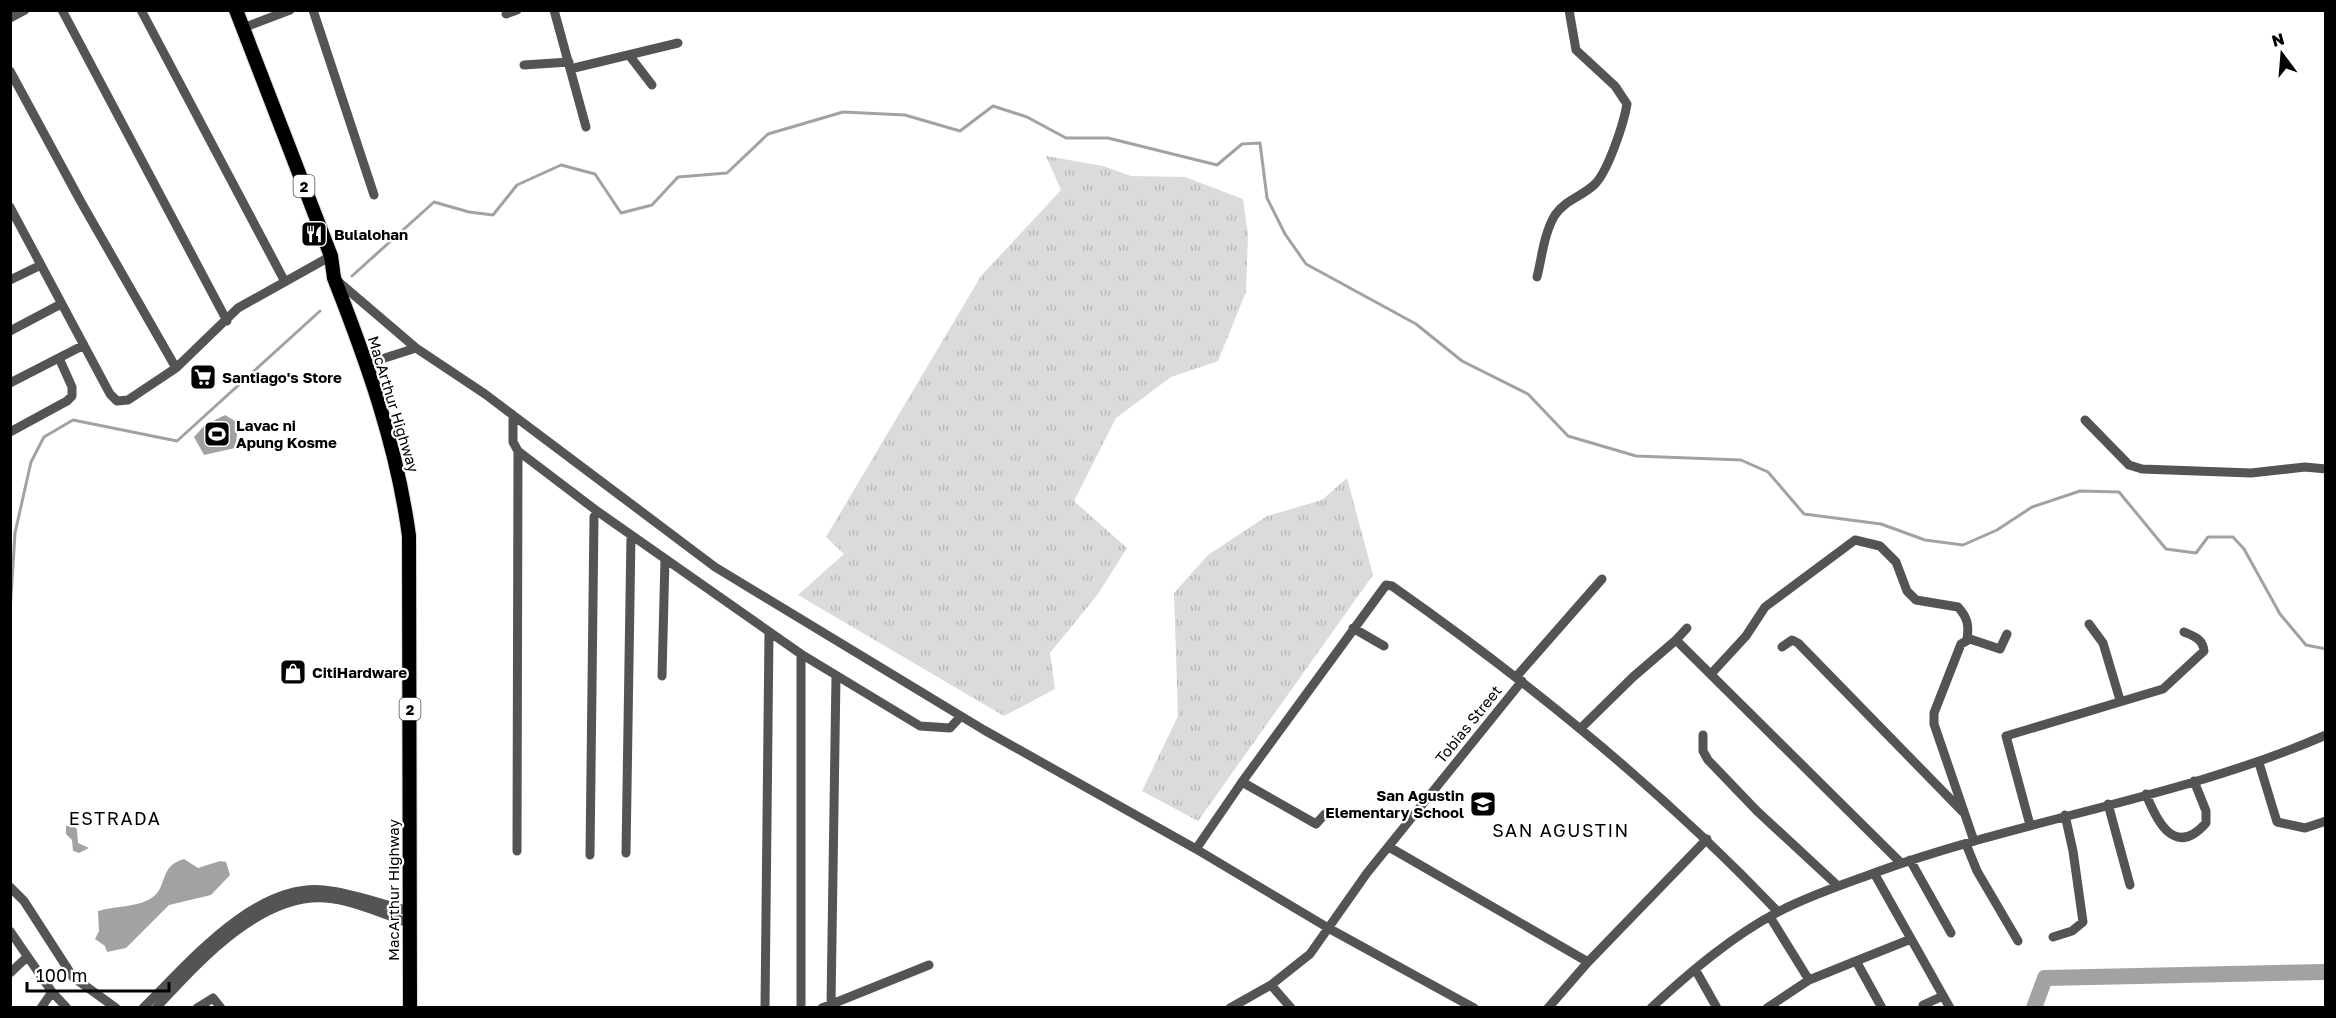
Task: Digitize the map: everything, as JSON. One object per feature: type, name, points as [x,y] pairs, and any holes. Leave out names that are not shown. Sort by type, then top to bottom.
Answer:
[{"type":"highway","name":"MacArthur Highway","points":[[236,10],[331,256],[334,278],[366,364],[402,483],[409,536],[410,1008]]},
{"type":"street","points":[[10,18],[25,10]]},
{"type":"street","points":[[62,10],[227,321]]},
{"type":"street","points":[[141,10],[284,280]]},
{"type":"street","points":[[243,28],[290,10]]},
{"type":"street","points":[[313,10],[374,195]]},
{"type":"street","points":[[506,14],[518,10]]},
{"type":"street","points":[[554,10],[586,127]]},
{"type":"street","points":[[1537,277],[1549,227],[1556,214],[1571,200],[1596,184],[1606,166],[1627,104],[1615,86],[1576,50],[1569,10]]},
{"type":"street","points":[[524,65],[570,66],[678,43]]},
{"type":"street","points":[[629,55],[652,85]]},
{"type":"street","points":[[10,71],[81,202],[176,368]]},
{"type":"street","points":[[10,207],[110,394],[117,401],[128,400],[176,368],[238,308],[284,280],[331,256]]},
{"type":"street","points":[[10,280],[41,266]]},
{"type":"street","points":[[334,278],[416,348],[513,414],[715,567],[961,716],[1197,849],[1330,929],[1474,1008]]},
{"type":"street","points":[[10,331],[61,304]]},
{"type":"street","points":[[10,383],[84,345]]},
{"type":"street","points":[[366,364],[416,348]]},
{"type":"street","points":[[10,432],[67,401],[72,396],[72,387],[59,358]]},
{"type":"street","points":[[513,414],[513,442],[518,451],[597,511],[801,654],[920,726],[950,728],[961,716]]},
{"type":"street","points":[[2085,420],[2129,465],[2142,469],[2252,473],[2305,467],[2325,469]]},
{"type":"street","points":[[517,850],[518,451]]},
{"type":"street","points":[[590,855],[594,517],[597,511]]},
{"type":"street","points":[[626,853],[631,535]]},
{"type":"street","points":[[1711,674],[1740,643],[1765,607],[1855,540],[1880,546],[1902,571],[1907,591],[1916,600],[1958,607],[1969,627],[1967,639],[1961,644],[1933,718],[1965,813],[1977,871],[2018,940]]},
{"type":"street","points":[[663,676],[665,559]]},
{"type":"street","name":"Tobias Street","points":[[1230,1008],[1270,985],[1310,954],[1330,929],[1351,894],[1519,679],[1602,579]]},
{"type":"street","points":[[1197,849],[1242,782],[1353,628],[1382,589],[1386,585],[1392,586],[1519,679],[1707,839],[1774,915],[1809,980]]},
{"type":"street","points":[[2089,624],[2103,643],[2120,700]]},
{"type":"street","points":[[1353,628],[1384,646]]},
{"type":"street","points":[[1580,729],[1687,628]]},
{"type":"street","points":[[765,1008],[770,632]]},
{"type":"street","points":[[2030,825],[2006,736],[2163,689],[2204,651],[2203,643],[2184,632]]},
{"type":"street","points":[[1967,639],[2000,649],[2007,634]]},
{"type":"street","points":[[1676,640],[1906,862],[1951,933]]},
{"type":"street","points":[[1782,647],[1792,640],[1798,643],[1965,813]]},
{"type":"street","points":[[801,654],[801,1008]]},
{"type":"street","points":[[831,1004],[836,676]]},
{"type":"street","points":[[1703,735],[1703,751],[1718,771],[1838,886]]},
{"type":"street","points":[[1651,1008],[1695,969],[1774,915],[1838,886],[1906,862],[2030,825],[2259,763],[2325,735]]},
{"type":"street","points":[[2259,763],[2277,822],[2305,828],[2325,820]]},
{"type":"street","points":[[2146,794],[2161,827],[2172,836],[2182,837],[2200,830],[2206,823],[2205,812],[2194,781]]},
{"type":"street","points":[[1242,782],[1316,824],[1325,814]]},
{"type":"street","points":[[2108,804],[2130,885]]},
{"type":"street","points":[[2053,937],[2072,931],[2081,926],[2083,922],[2073,851],[2065,815]]},
{"type":"street","points":[[1548,1008],[1588,962],[1707,839]]},
{"type":"street","points":[[1389,847],[1588,962]]},
{"type":"street","points":[[1874,873],[1950,1008]]},
{"type":"street","points":[[10,887],[24,901],[73,976],[116,1008]]},
{"type":"street","points":[[143,1008],[235,926],[293,902],[326,898],[348,899],[409,917]]},
{"type":"street","points":[[156,1008],[235,926]]},
{"type":"street","points":[[10,931],[52,992],[67,1008]]},
{"type":"street","points":[[1767,1008],[1809,980],[1911,939]]},
{"type":"street","points":[[10,973],[27,957]]},
{"type":"street","points":[[1856,961],[1882,1008]]},
{"type":"street","points":[[822,1008],[929,965]]},
{"type":"street","points":[[1695,969],[1717,1008]]},
{"type":"street","points":[[1270,985],[1291,1008]]},
{"type":"street","points":[[40,1008],[52,992]]},
{"type":"street","points":[[1923,1005],[1943,996]]},
{"type":"street","points":[[197,1008],[213,998],[221,1008]]},
{"type":"green space","points":[[1046,156],[1103,166],[1131,176],[1185,177],[1243,199],[1248,234],[1246,292],[1218,361],[1171,377],[1116,418],[1074,501],[1127,548],[1098,594],[1050,653],[1055,689],[1004,716],[798,595],[844,554],[826,537],[981,276],[1061,190]]},
{"type":"green space","points":[[1347,478],[1373,575],[1198,821],[1142,791],[1178,716],[1174,593],[1208,555],[1267,516],[1322,500]]},
{"type":"shaded area","name":"Lavac ni Apung Kosme","points":[[225,415],[235,421],[237,435],[235,448],[204,455],[194,437],[205,425]]},
{"type":"shaded area","points":[[66,826],[73,826],[77,829],[78,843],[89,848],[79,853],[73,851],[72,840],[66,834]]},
{"type":"shaded area","points":[[184,859],[198,868],[220,861],[226,862],[230,875],[211,895],[169,905],[126,948],[107,952],[105,946],[95,939],[99,931],[98,911],[134,905],[153,897],[161,887],[171,866]]},
{"type":"waterway","points":[[352,276],[434,202],[469,212],[493,215],[517,185],[561,165],[595,174],[621,213],[652,205],[678,177],[727,173],[768,134],[843,112],[905,115],[960,131],[993,106],[1027,117],[1066,138],[1108,138],[1217,165],[1242,144],[1260,143],[1267,198],[1285,234],[1306,264],[1416,324],[1462,361],[1528,394],[1568,436],[1636,456],[1741,460],[1768,472],[1804,514],[1881,524],[1925,540],[1963,545],[1997,530],[2032,507],[2080,491],[2119,492],[2166,549],[2196,553],[2208,537],[2233,537],[2244,549],[2280,614],[2306,645],[2326,649]]},
{"type":"waterway","points":[[10,613],[15,533],[31,462],[44,437],[73,420],[177,441],[320,311]]},
{"type":"waterway","points":[[2034,1008],[2045,978],[2326,972]]},
{"type":"place","name":"Bulalohan","points":[[314,234]]},
{"type":"place","name":"Santiago's Store","points":[[203,377]]},
{"type":"place","name":"Lavac ni Apung Kosme","points":[[217,434]]},
{"type":"place","name":"CitiHardware","points":[[293,672]]},
{"type":"place","name":"San Agustin Elementary School","points":[[1483,804]]},
{"type":"district","name":"ESTRADA","points":[[115,818]]},
{"type":"district","name":"SAN AGUSTIN","points":[[1561,830]]}]
